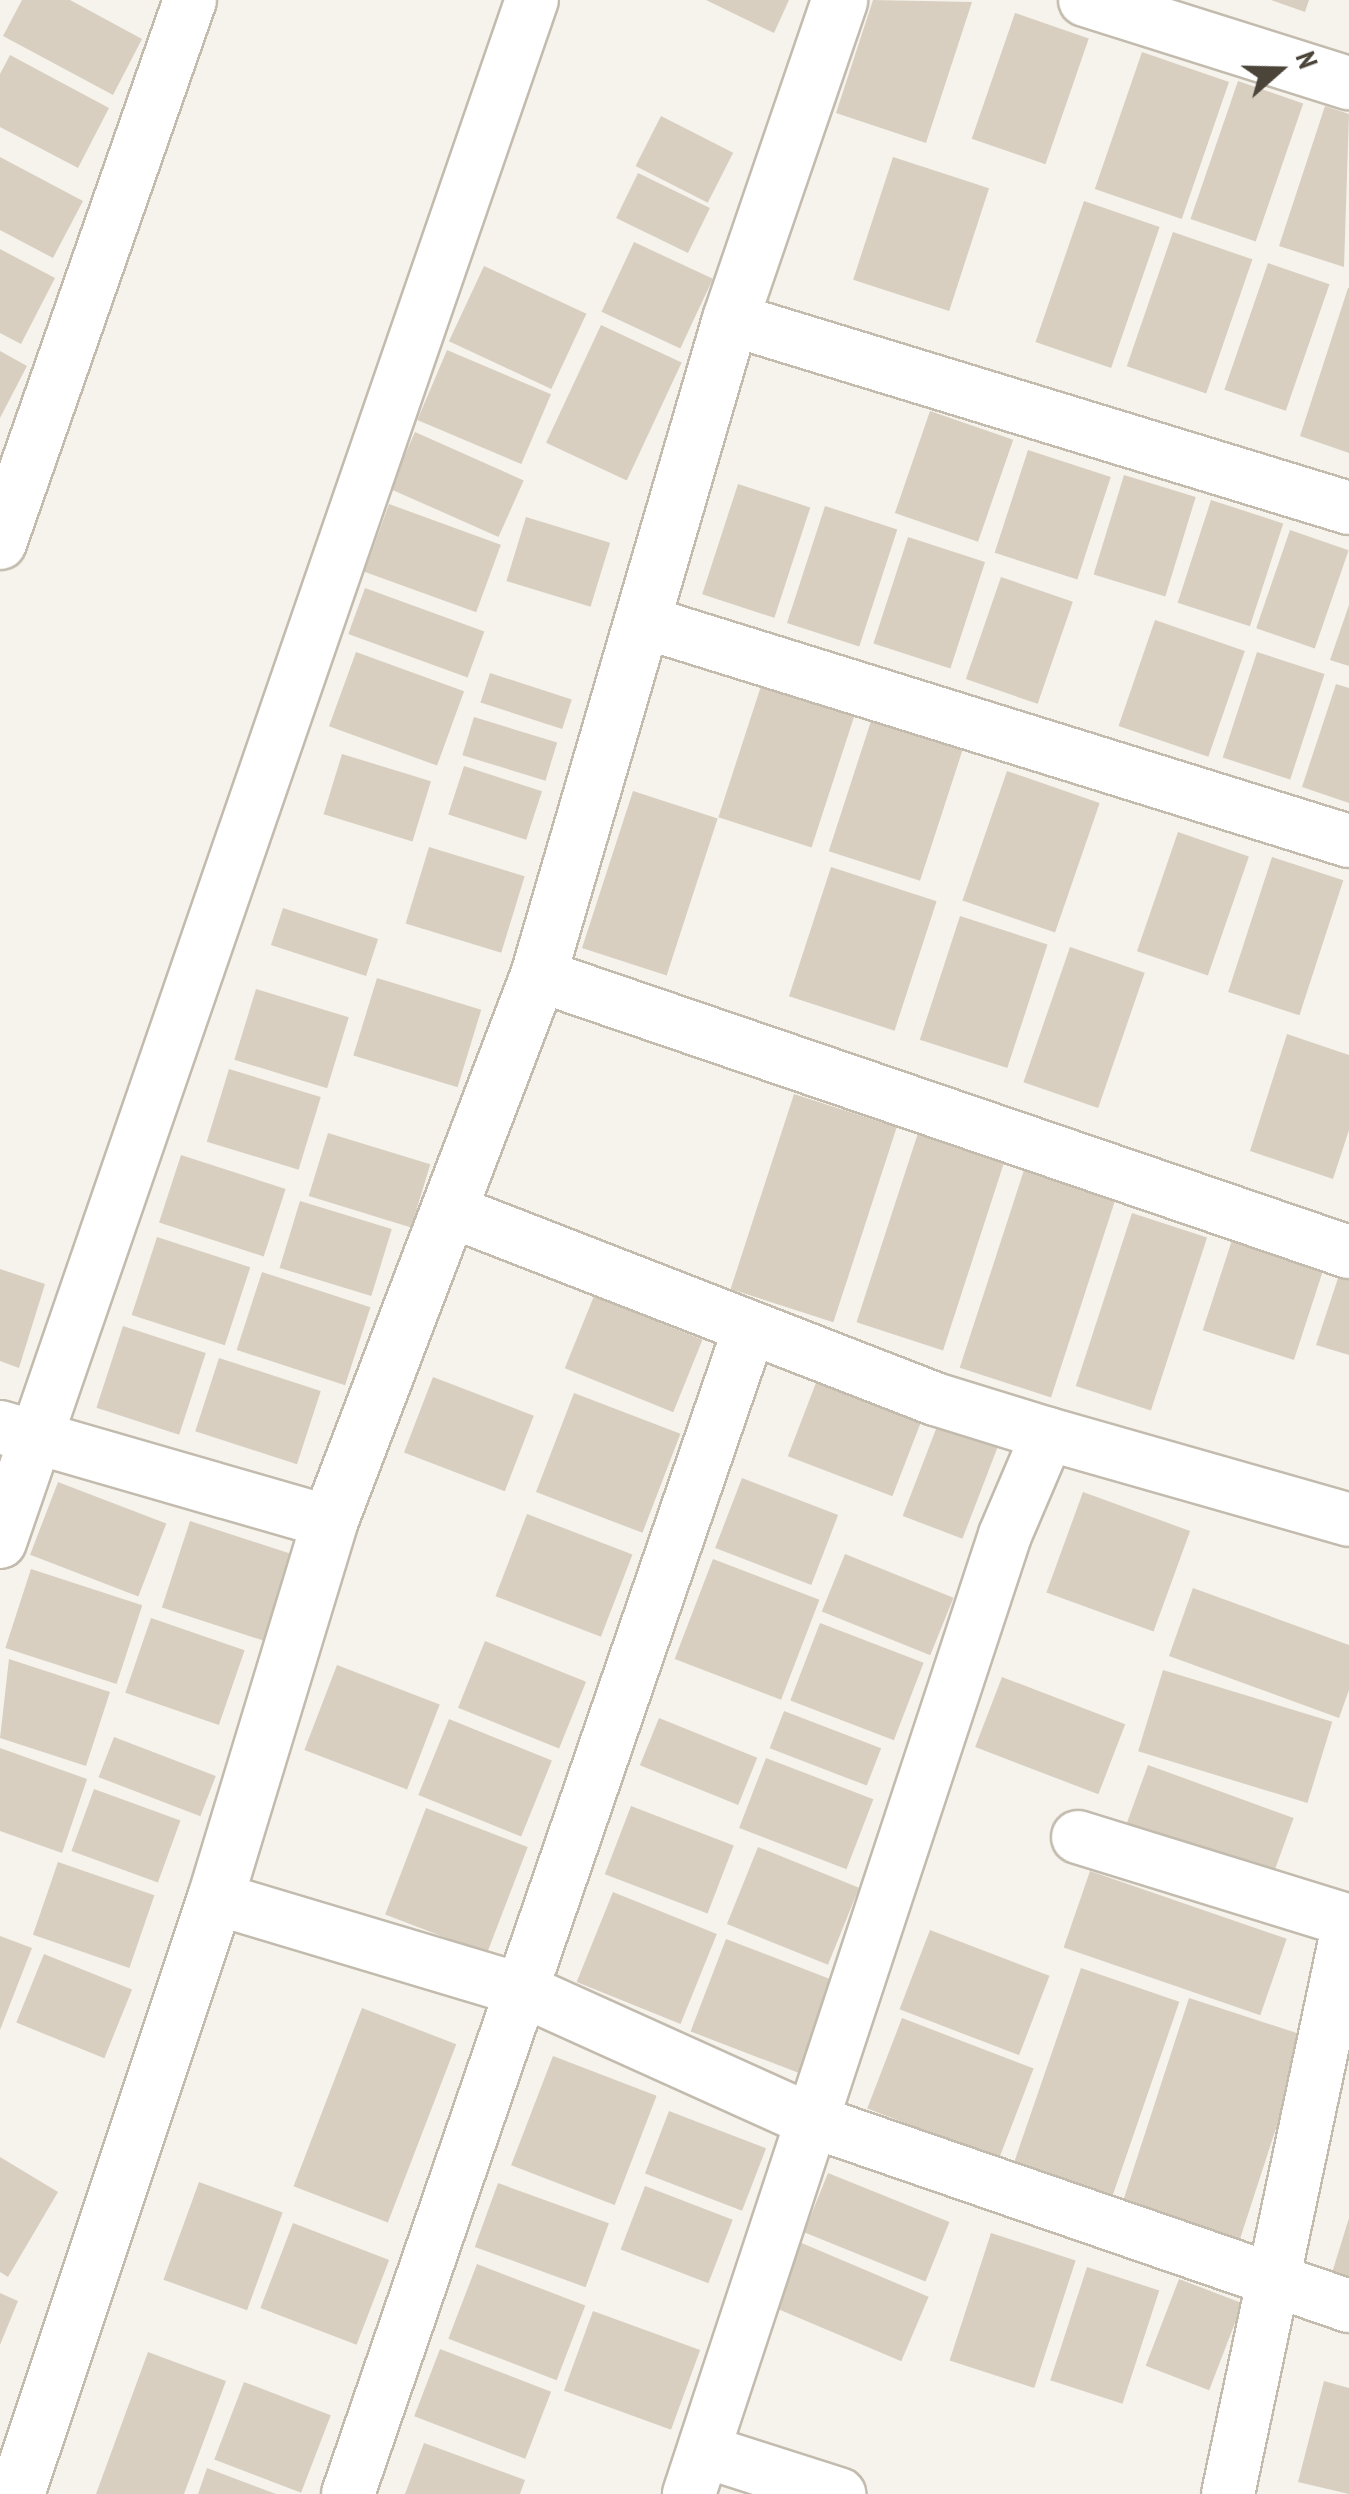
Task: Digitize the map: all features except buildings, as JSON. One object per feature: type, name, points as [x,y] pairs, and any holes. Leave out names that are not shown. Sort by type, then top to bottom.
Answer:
[{"type":"street","points":[[0,543],[190,0]]},
{"type":"street","points":[[0,1542],[18,1434],[532,0]]},
{"type":"street","points":[[16,2494],[216,1898],[329,1522],[451,1212],[538,975],[730,319],[839,0]]},
{"type":"street","points":[[1085,0],[1349,83]]},
{"type":"street","points":[[730,319],[1349,508]]},
{"type":"street","points":[[644,622],[1349,840]]},
{"type":"street","points":[[538,975],[1349,1252]]},
{"type":"street","points":[[451,1212],[750,1328],[1048,1434],[1349,1520]]},
{"type":"street","points":[[348,2494],[750,1328]]},
{"type":"street","points":[[18,1434],[329,1522]]},
{"type":"street","points":[[838,2494],[698,2473],[1006,1535],[1048,1434]]},
{"type":"street","points":[[1078,1838],[1349,1922],[1278,2281],[1228,2494]]},
{"type":"street","points":[[216,1898],[522,1990],[812,2121],[1349,2306]]}]
